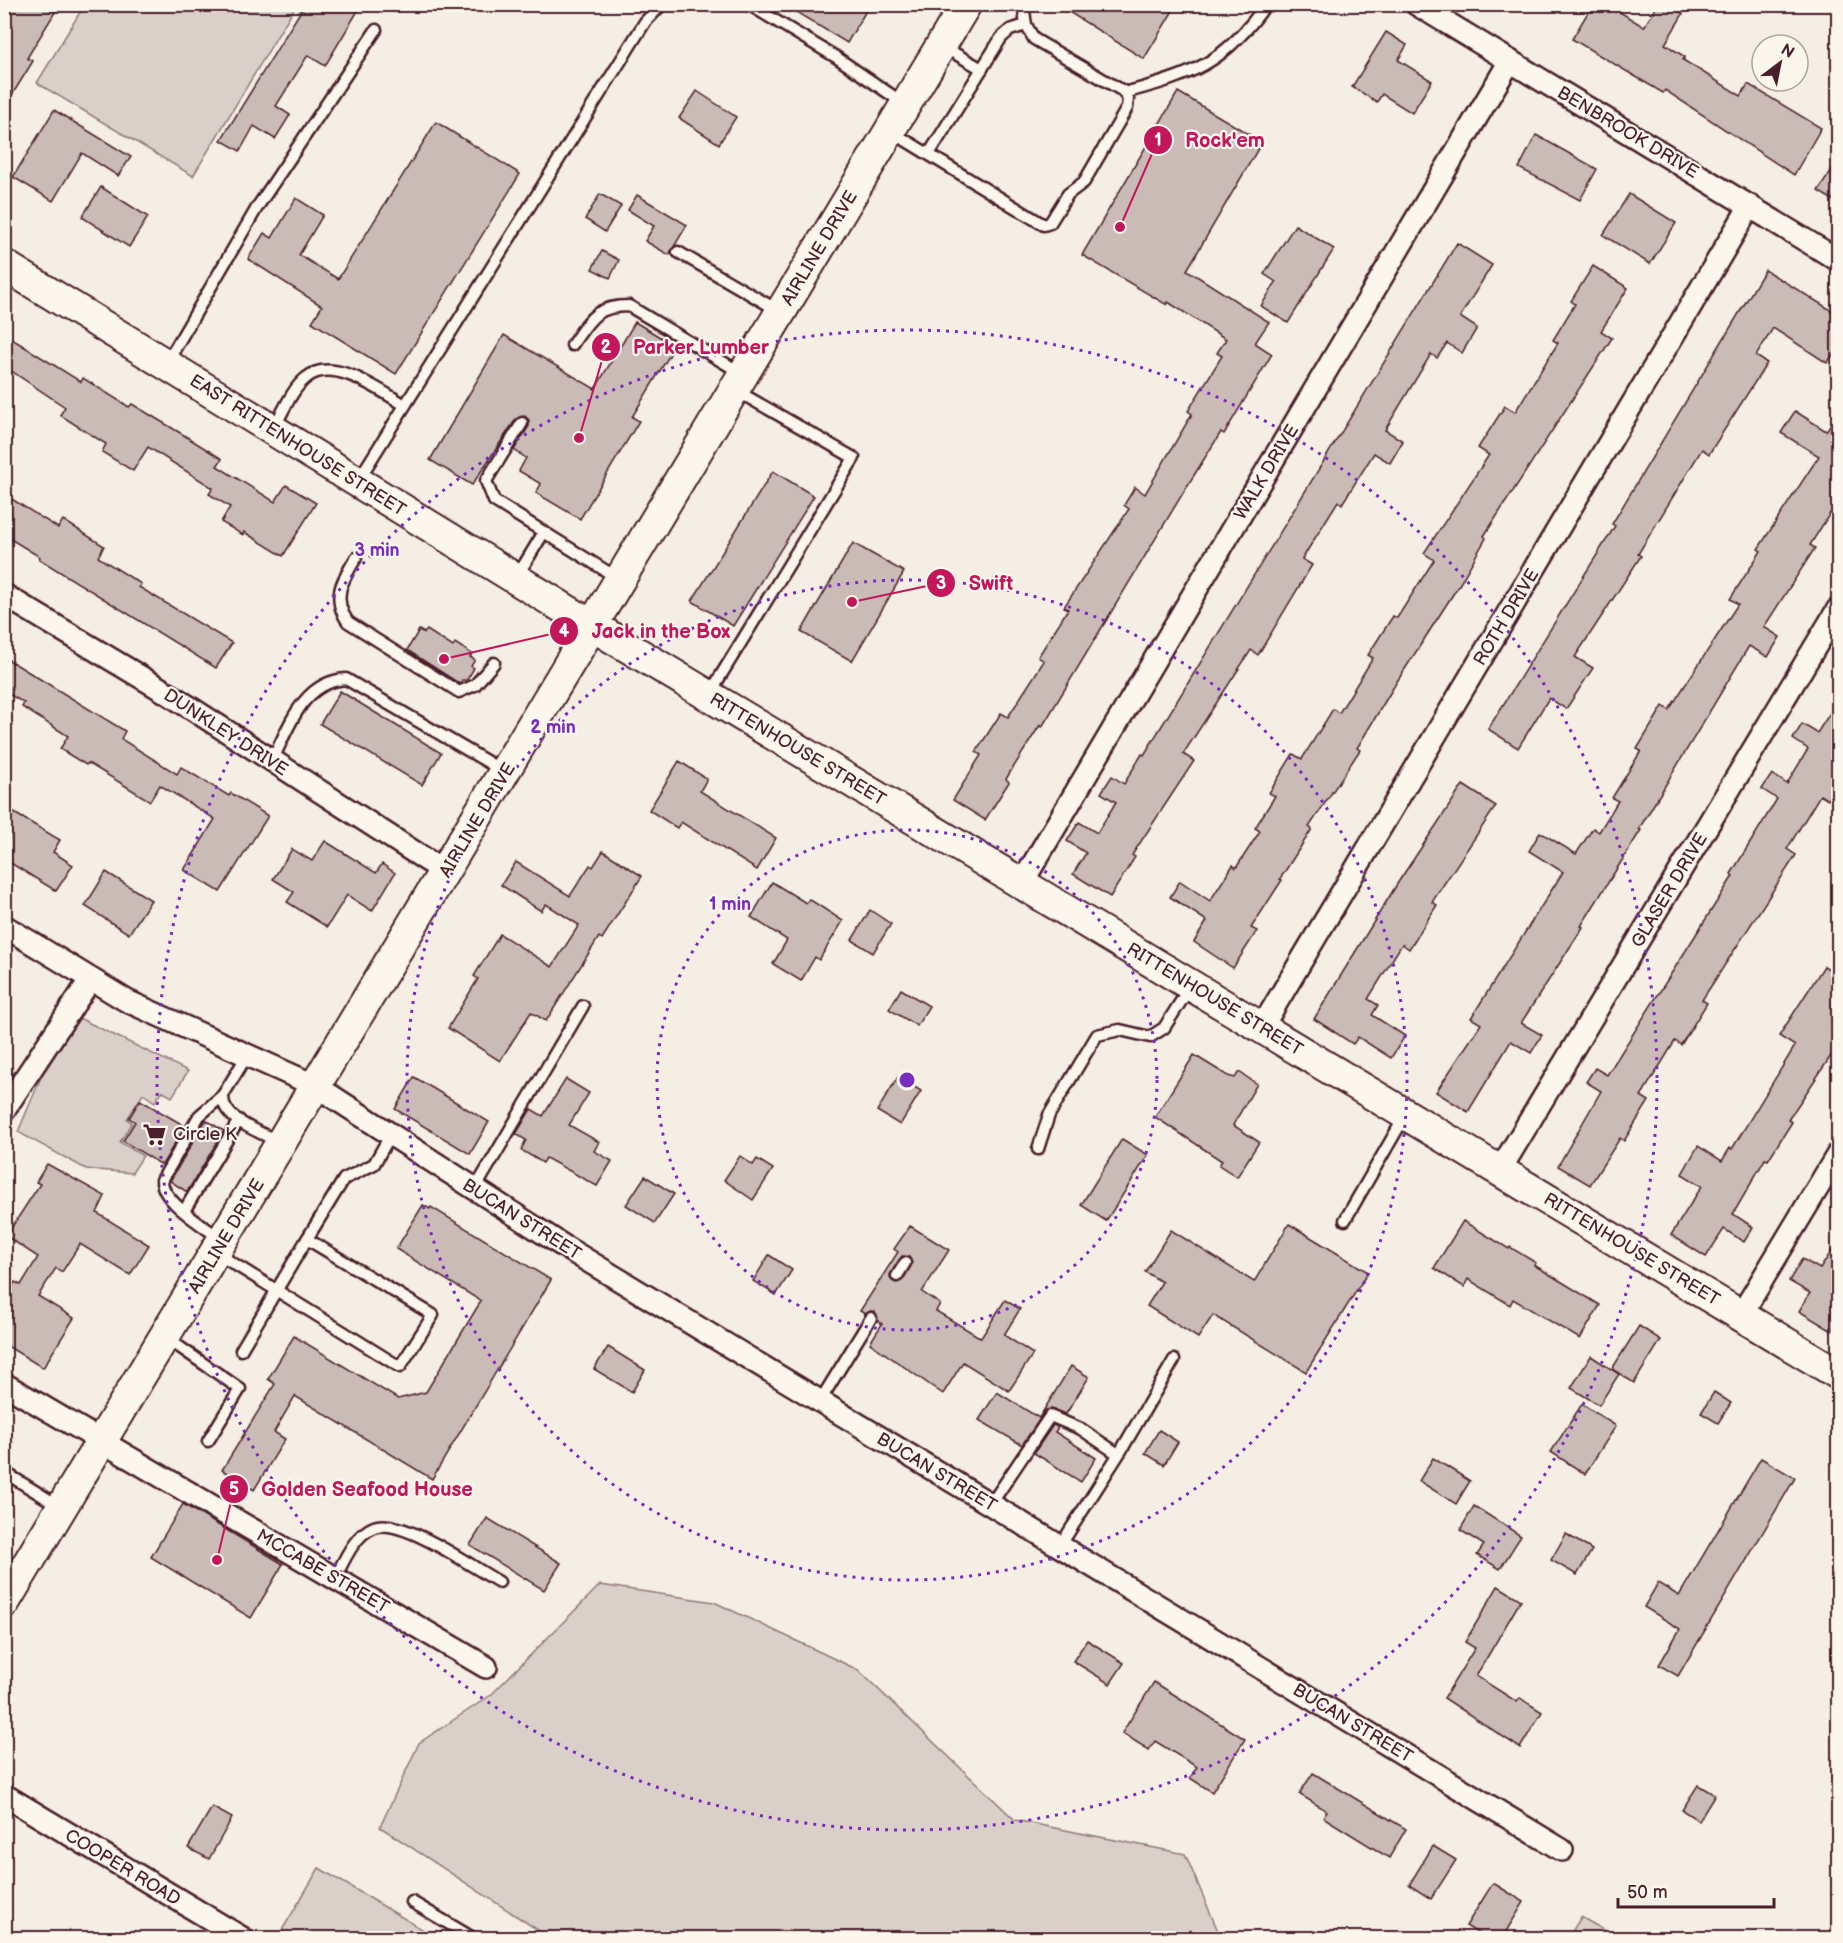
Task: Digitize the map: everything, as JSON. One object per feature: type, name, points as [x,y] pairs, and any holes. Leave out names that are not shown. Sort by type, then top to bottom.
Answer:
[{"type":"street","name":"AIRLINE DRIVE","points":[[4,1603],[966,4]]},
{"type":"street","name":"BENBROOK DRIVE","points":[[1416,4],[1839,260]]},
{"type":"street","name":"WALK DRIVE","points":[[1023,883],[1510,61]]},
{"type":"street","name":"ROTH DRIVE","points":[[1262,1027],[1750,207]]},
{"type":"street","name":"EAST RITTENHOUSE STREET","points":[[4,265],[591,626]]},
{"type":"street","name":"DUNKLEY DRIVE","points":[[4,595],[169,694],[445,872]]},
{"type":"street","name":"GLASER DRIVE","points":[[1500,1170],[1839,609]]},
{"type":"street","name":"RITTENHOUSE STREET","points":[[591,626],[1839,1374]]},
{"type":"street","name":"BUCAN STREET","points":[[4,926],[127,1001],[316,1086],[475,1189],[820,1401],[1562,1850]]},
{"type":"street","points":[[4,1110],[90,980]]},
{"type":"street","points":[[1742,1315],[1839,1154]]},
{"type":"street","name":"MCCABE STREET","points":[[4,1384],[486,1667]]},
{"type":"street","name":"COOPER ROAD","points":[[4,1795],[242,1938]]},
{"type":"lane","points":[[357,481],[645,22],[662,4]]},
{"type":"lane","points":[[748,4],[836,57],[906,105]]},
{"type":"lane","points":[[890,131],[1044,225],[1050,222],[1068,194],[1084,182],[1127,108],[1128,99],[1124,93],[1034,39],[1026,25],[1023,4]]},
{"type":"lane","points":[[1124,93],[1178,78],[1212,62],[1250,28],[1266,4]]},
{"type":"lane","points":[[929,154],[1001,38],[1010,30],[1026,25]]},
{"type":"lane","points":[[166,364],[258,206],[376,30]]},
{"type":"lane","points":[[942,46],[982,69]]},
{"type":"lane","points":[[678,252],[781,313]]},
{"type":"lane","points":[[572,345],[597,312],[610,306],[629,306],[854,458],[709,695]]},
{"type":"lane","points":[[273,429],[301,383],[308,376],[327,369],[352,375],[405,405]]},
{"type":"lane","points":[[522,423],[486,481],[494,501],[620,579]]},
{"type":"lane","points":[[516,579],[544,532]]},
{"type":"lane","points":[[356,558],[339,592],[339,610],[348,622],[459,692],[475,685],[494,663]]},
{"type":"lane","points":[[272,761],[300,706],[329,680],[346,679],[505,772]]},
{"type":"lane","points":[[1038,1149],[1049,1115],[1097,1035],[1106,1031],[1120,1030],[1150,1038],[1164,1028],[1191,984]]},
{"type":"lane","points":[[475,1189],[583,1006]]},
{"type":"lane","points":[[248,1054],[223,1095],[199,1116],[162,1180],[169,1198],[220,1246],[277,1290],[400,1367],[433,1315],[308,1239]]},
{"type":"lane","points":[[223,1095],[225,1108],[239,1119],[282,1143]]},
{"type":"lane","points":[[1345,1220],[1406,1113]]},
{"type":"lane","points":[[184,1211],[239,1119]]},
{"type":"lane","points":[[241,1350],[344,1179],[374,1164],[391,1134]]},
{"type":"lane","points":[[897,1276],[905,1263]]},
{"type":"lane","points":[[820,1401],[872,1318]]},
{"type":"lane","points":[[165,1337],[240,1389],[208,1441]]},
{"type":"lane","points":[[1060,1546],[1174,1360]]},
{"type":"lane","points":[[990,1504],[1050,1416],[1075,1425],[1118,1454]]},
{"type":"lane","points":[[4,1472],[62,1508]]},
{"type":"lane","points":[[335,1578],[356,1542],[374,1527],[385,1525],[406,1529],[499,1582]]},
{"type":"lane","points":[[412,1902],[473,1938]]},
{"type":"shaded area","points":[[85,4],[296,5],[193,176],[37,83]]},
{"type":"shaded area","points":[[79,1018],[188,1071],[172,1097],[162,1091],[155,1102],[143,1094],[127,1119],[132,1123],[120,1142],[143,1156],[132,1173],[86,1169],[18,1132],[42,1075]]},
{"type":"shaded area","points":[[600,1585],[714,1602],[858,1670],[1015,1820],[1185,1854],[1221,1938],[550,1938],[380,1827],[419,1743],[491,1695]]},
{"type":"shaded area","points":[[319,1868],[437,1938],[292,1938],[281,1932]]},
{"type":"shaded area","points":[[1581,1917],[1618,1938],[1568,1938]]},
{"type":"building","points":[[4,4],[60,4],[27,58],[33,61],[4,108]]},
{"type":"building","points":[[305,4],[362,4],[325,66],[308,55],[276,106],[290,115],[275,139],[254,126],[240,151],[221,140]]},
{"type":"building","points":[[783,4],[870,4],[847,43]]},
{"type":"building","points":[[1056,4],[1177,4],[1144,59]]},
{"type":"building","points":[[1593,4],[1607,4],[1644,27],[1658,4],[1668,4],[1683,14],[1665,44],[1685,57],[1683,60],[1741,96],[1748,84],[1750,93],[1763,93],[1821,128],[1794,175],[1665,90],[1663,93],[1572,39]]},
{"type":"building","points":[[1386,32],[1407,45],[1398,60],[1432,81],[1412,113],[1382,94],[1377,102],[1352,87]]},
{"type":"building","points":[[697,91],[736,117],[719,144],[679,118]]},
{"type":"building","points":[[1178,92],[1262,142],[1187,270],[1269,322],[1255,343],[1272,354],[1224,434],[1221,432],[1186,488],[1042,727],[1040,725],[1006,779],[1009,782],[985,820],[953,800],[981,755],[976,752],[1001,713],[1008,717],[1044,661],[1038,657],[1068,609],[1064,607],[1129,509],[1124,505],[1135,487],[1145,494],[1192,414],[1188,411],[1222,356],[1217,353],[1226,339],[1168,302],[1167,305],[1082,255]]},
{"type":"building","points":[[54,110],[131,157],[118,176],[82,153],[53,201],[13,177]]},
{"type":"building","points":[[436,122],[520,174],[396,374],[312,322],[322,306],[248,259],[264,233],[272,238],[296,198],[323,215],[299,255],[338,279]]},
{"type":"building","points":[[1536,135],[1597,169],[1580,200],[1519,168]]},
{"type":"building","points":[[1839,159],[1839,204],[1818,191]]},
{"type":"building","points":[[101,187],[148,217],[129,247],[82,217]]},
{"type":"building","points":[[600,194],[621,206],[605,232],[585,219]]},
{"type":"building","points":[[1629,194],[1676,223],[1650,264],[1603,235]]},
{"type":"building","points":[[637,195],[687,225],[669,255],[645,241],[654,226],[628,210]]},
{"type":"building","points":[[1295,225],[1334,249],[1288,323],[1261,306],[1276,282],[1264,274]]},
{"type":"building","points":[[1457,243],[1492,265],[1460,317],[1477,328],[1462,353],[1447,343],[1437,358],[1431,354],[1385,430],[1403,441],[1390,463],[1374,453],[1342,504],[1338,501],[1302,559],[1312,565],[1258,655],[1251,650],[1183,754],[1194,761],[1132,855],[1135,857],[1110,897],[1073,874],[1086,853],[1067,841],[1079,822],[1097,833],[1116,802],[1101,793],[1112,776],[1124,784],[1142,754],[1144,755]]},
{"type":"building","points":[[602,251],[619,260],[610,278],[592,269]]},
{"type":"building","points":[[1593,266],[1628,288],[1601,331],[1612,338],[1484,536],[1486,538],[1459,585],[1357,748],[1360,750],[1309,827],[1312,829],[1251,928],[1257,931],[1233,968],[1194,942],[1207,921],[1170,897],[1180,881],[1210,901],[1233,865],[1236,868],[1260,831],[1255,828],[1275,796],[1269,793],[1293,754],[1302,759],[1333,709],[1339,713],[1373,658],[1368,655],[1393,616],[1397,618],[1434,560],[1424,553],[1489,455],[1478,448],[1505,406],[1515,412],[1558,343],[1553,340],[1575,304],[1571,301]]},
{"type":"building","points":[[1765,270],[1839,315],[1839,359],[1833,355],[1827,363],[1773,328],[1756,356],[1767,363],[1709,454],[1702,449],[1638,554],[1641,556],[1575,657],[1593,668],[1566,709],[1549,698],[1518,748],[1488,729],[1615,526],[1612,524]]},
{"type":"building","points":[[635,322],[675,346],[632,417],[639,421],[580,519],[536,493],[541,484],[519,471],[526,458],[514,450],[529,426],[529,420],[525,416],[516,419],[472,485],[430,460],[504,335],[595,389]]},
{"type":"building","points":[[4,334],[81,382],[83,378],[129,407],[132,404],[182,434],[222,459],[217,466],[275,502],[286,485],[316,503],[283,556],[244,532],[243,535],[221,522],[230,507],[209,494],[213,488],[148,447],[133,471],[102,452],[106,444],[60,415],[65,407],[4,366]]},
{"type":"building","points":[[1795,411],[1826,431],[1839,412],[1839,499],[1810,545],[1815,548],[1764,627],[1780,637],[1768,657],[1749,646],[1639,829],[1641,830],[1581,926],[1583,927],[1521,1023],[1542,1035],[1531,1053],[1511,1041],[1468,1112],[1436,1092],[1481,1024],[1471,1018],[1563,872],[1529,851],[1540,832],[1576,854],[1593,828],[1599,832],[1618,801],[1612,798],[1641,751],[1637,749],[1663,706],[1669,710],[1738,604],[1730,599],[1761,551],[1758,549],[1819,456],[1781,433]]},
{"type":"building","points":[[773,471],[814,496],[733,626],[692,601]]},
{"type":"building","points":[[10,498],[58,528],[63,520],[104,546],[98,557],[141,584],[139,587],[232,643],[216,668],[4,535],[4,507]]},
{"type":"building","points":[[853,543],[904,572],[852,661],[801,632]]},
{"type":"building","points":[[419,630],[424,633],[427,630],[453,647],[455,643],[472,654],[470,657],[475,660],[471,666],[474,668],[467,680],[462,680],[460,684],[407,650]]},
{"type":"building","points":[[4,657],[125,731],[121,739],[177,774],[181,767],[229,796],[231,793],[268,816],[220,892],[184,870],[215,819],[160,785],[150,801],[88,763],[86,765],[60,749],[68,736],[22,707],[24,703],[4,691]]},
{"type":"building","points":[[340,691],[441,753],[422,785],[320,724]]},
{"type":"building","points":[[1839,699],[1839,783],[1828,800],[1820,795],[1787,849],[1796,855],[1702,1000],[1707,1003],[1681,1045],[1675,1041],[1641,1096],[1649,1101],[1624,1141],[1620,1138],[1590,1185],[1558,1166],[1601,1091],[1586,1082],[1595,1068],[1607,1075],[1733,876],[1731,874],[1777,799],[1762,789],[1772,774],[1787,784],[1808,749],[1793,739],[1802,724],[1817,733]]},
{"type":"building","points":[[679,761],[707,779],[700,791],[776,838],[757,870],[681,822],[677,828],[649,810]]},
{"type":"building","points":[[1463,785],[1496,806],[1432,902],[1437,905],[1409,949],[1402,944],[1368,999],[1378,1005],[1372,1015],[1405,1036],[1391,1058],[1358,1037],[1353,1044],[1314,1019],[1399,881]]},
{"type":"building","points":[[4,807],[60,840],[53,852],[73,865],[56,891],[4,859]]},
{"type":"building","points":[[325,841],[376,873],[382,864],[395,873],[372,911],[347,895],[327,927],[287,902],[294,892],[273,879],[292,849],[312,861]]},
{"type":"building","points":[[603,851],[642,876],[602,939],[599,937],[546,1021],[531,1012],[500,1061],[448,1028],[478,979],[474,976],[500,934],[552,967],[579,925],[546,904],[541,911],[501,885],[516,862],[570,896],[590,865],[593,867]]},
{"type":"building","points":[[106,872],[151,900],[129,934],[85,906]]},
{"type":"building","points":[[772,882],[806,903],[809,899],[843,921],[819,960],[815,957],[801,981],[773,964],[787,940],[751,917]]},
{"type":"building","points":[[870,910],[891,924],[873,953],[852,940]]},
{"type":"building","points":[[1824,966],[1839,975],[1839,1044],[1788,1120],[1792,1122],[1768,1160],[1765,1159],[1733,1214],[1753,1227],[1744,1242],[1724,1229],[1706,1257],[1671,1235],[1702,1186],[1682,1174],[1698,1146],[1722,1161],[1730,1148],[1732,1149],[1795,1046],[1779,1036]]},
{"type":"building","points":[[901,989],[929,1006],[917,1026],[889,1009]]},
{"type":"building","points":[[1194,1055],[1228,1076],[1235,1078],[1239,1072],[1257,1084],[1233,1125],[1259,1142],[1237,1177],[1219,1165],[1222,1161],[1155,1117]]},
{"type":"building","points":[[414,1077],[489,1122],[470,1154],[395,1109]]},
{"type":"building","points":[[898,1077],[921,1091],[900,1125],[877,1111]]},
{"type":"building","points":[[566,1079],[589,1093],[569,1125],[599,1142],[594,1151],[612,1161],[597,1186],[546,1158],[543,1163],[521,1150],[526,1140],[516,1134],[531,1109],[543,1116]]},
{"type":"building","name":"Circle K","points":[[140,1100],[185,1126],[162,1165],[123,1141],[135,1122],[129,1118]]},
{"type":"building","points":[[206,1120],[224,1131],[187,1192],[170,1181]]},
{"type":"building","points":[[1122,1139],[1148,1155],[1106,1221],[1081,1205]]},
{"type":"building","points":[[740,1156],[753,1165],[757,1159],[773,1169],[753,1200],[724,1180]]},
{"type":"building","points":[[47,1164],[105,1196],[97,1213],[149,1245],[130,1275],[80,1244],[62,1272],[56,1268],[38,1296],[74,1318],[43,1368],[4,1344],[4,1298],[15,1282],[21,1285],[38,1257],[6,1236],[40,1184],[36,1182]]},
{"type":"building","points":[[645,1176],[674,1194],[655,1223],[626,1205]]},
{"type":"building","points":[[423,1205],[430,1209],[431,1207],[551,1280],[432,1479],[295,1396],[274,1432],[285,1439],[254,1490],[222,1470],[275,1384],[268,1379],[294,1336],[398,1399],[426,1392],[481,1301],[396,1249]]},
{"type":"building","points":[[1463,1221],[1509,1249],[1510,1247],[1536,1263],[1534,1265],[1600,1305],[1580,1339],[1513,1299],[1510,1305],[1468,1279],[1464,1287],[1434,1268]]},
{"type":"building","points":[[1289,1224],[1368,1272],[1306,1372],[1213,1315],[1198,1338],[1147,1306],[1162,1282],[1145,1272],[1171,1230],[1254,1282]]},
{"type":"building","points":[[910,1226],[949,1250],[922,1292],[940,1304],[936,1311],[981,1338],[1005,1300],[1020,1309],[1004,1335],[1033,1354],[1009,1391],[963,1362],[943,1394],[870,1343],[882,1324],[878,1321],[875,1312],[865,1314],[860,1311],[898,1252],[894,1249]],"holes":[[[902,1256],[909,1257],[912,1264],[903,1280],[896,1283],[891,1280],[890,1275]]]},
{"type":"building","points":[[1839,1240],[1839,1320],[1832,1331],[1799,1311],[1810,1293],[1789,1281],[1802,1259],[1820,1269]]},
{"type":"building","points":[[769,1255],[792,1270],[776,1295],[753,1281]]},
{"type":"building","points":[[1639,1326],[1661,1340],[1634,1383],[1612,1369]]},
{"type":"building","points":[[608,1347],[645,1370],[632,1392],[594,1369]]},
{"type":"building","points":[[1591,1356],[1619,1374],[1599,1405],[1571,1388]]},
{"type":"building","points":[[1071,1366],[1089,1377],[1066,1414],[1052,1409],[1046,1410],[1022,1445],[979,1420],[997,1392],[1039,1418]]},
{"type":"building","points":[[1714,1392],[1731,1403],[1718,1423],[1701,1413]]},
{"type":"building","points":[[1582,1404],[1616,1426],[1585,1474],[1551,1452]]},
{"type":"building","points":[[1053,1425],[1058,1427],[1055,1432],[1096,1458],[1081,1482],[1034,1453]]},
{"type":"building","points":[[1159,1430],[1178,1442],[1164,1465],[1145,1453]]},
{"type":"building","points":[[1433,1458],[1470,1481],[1456,1504],[1419,1481]]},
{"type":"building","points":[[1761,1458],[1795,1478],[1678,1676],[1659,1665],[1680,1629],[1644,1607],[1658,1583],[1679,1596]]},
{"type":"building","points":[[183,1504],[283,1564],[251,1618],[151,1557]]},
{"type":"building","points":[[1474,1506],[1521,1536],[1500,1569],[1477,1555],[1484,1545],[1460,1530]]},
{"type":"building","points":[[487,1518],[561,1563],[544,1590],[470,1545]]},
{"type":"building","points":[[1566,1534],[1592,1550],[1577,1575],[1551,1560]]},
{"type":"building","points":[[1498,1586],[1521,1600],[1476,1676],[1517,1702],[1520,1698],[1542,1712],[1520,1748],[1444,1698],[1475,1648],[1465,1642]]},
{"type":"building","points":[[1087,1640],[1124,1663],[1110,1684],[1073,1661]]},
{"type":"building","points":[[1154,1682],[1245,1739],[1212,1792],[1190,1778],[1197,1767],[1155,1741],[1149,1750],[1122,1733]]},
{"type":"building","points":[[1313,1773],[1406,1829],[1389,1858],[1323,1817],[1327,1811],[1299,1794]]},
{"type":"building","points":[[1698,1785],[1715,1795],[1699,1821],[1682,1810]]},
{"type":"building","points":[[212,1807],[232,1818],[209,1859],[188,1848]]},
{"type":"building","points":[[1433,1846],[1456,1860],[1431,1899],[1409,1885]]},
{"type":"building","points":[[1493,1883],[1524,1902],[1502,1938],[1486,1938],[1466,1926]]},
{"type":"place","name":"Rock'em","points":[[1120,227]]},
{"type":"place","name":"Parker Lumber","points":[[579,438]]},
{"type":"place","name":"Swift","points":[[852,602]]},
{"type":"place","name":"Jack in the Box","points":[[444,659]]},
{"type":"place","name":"Circle K","points":[[155,1134]]},
{"type":"place","name":"Golden Seafood House","points":[[217,1560]]}]
